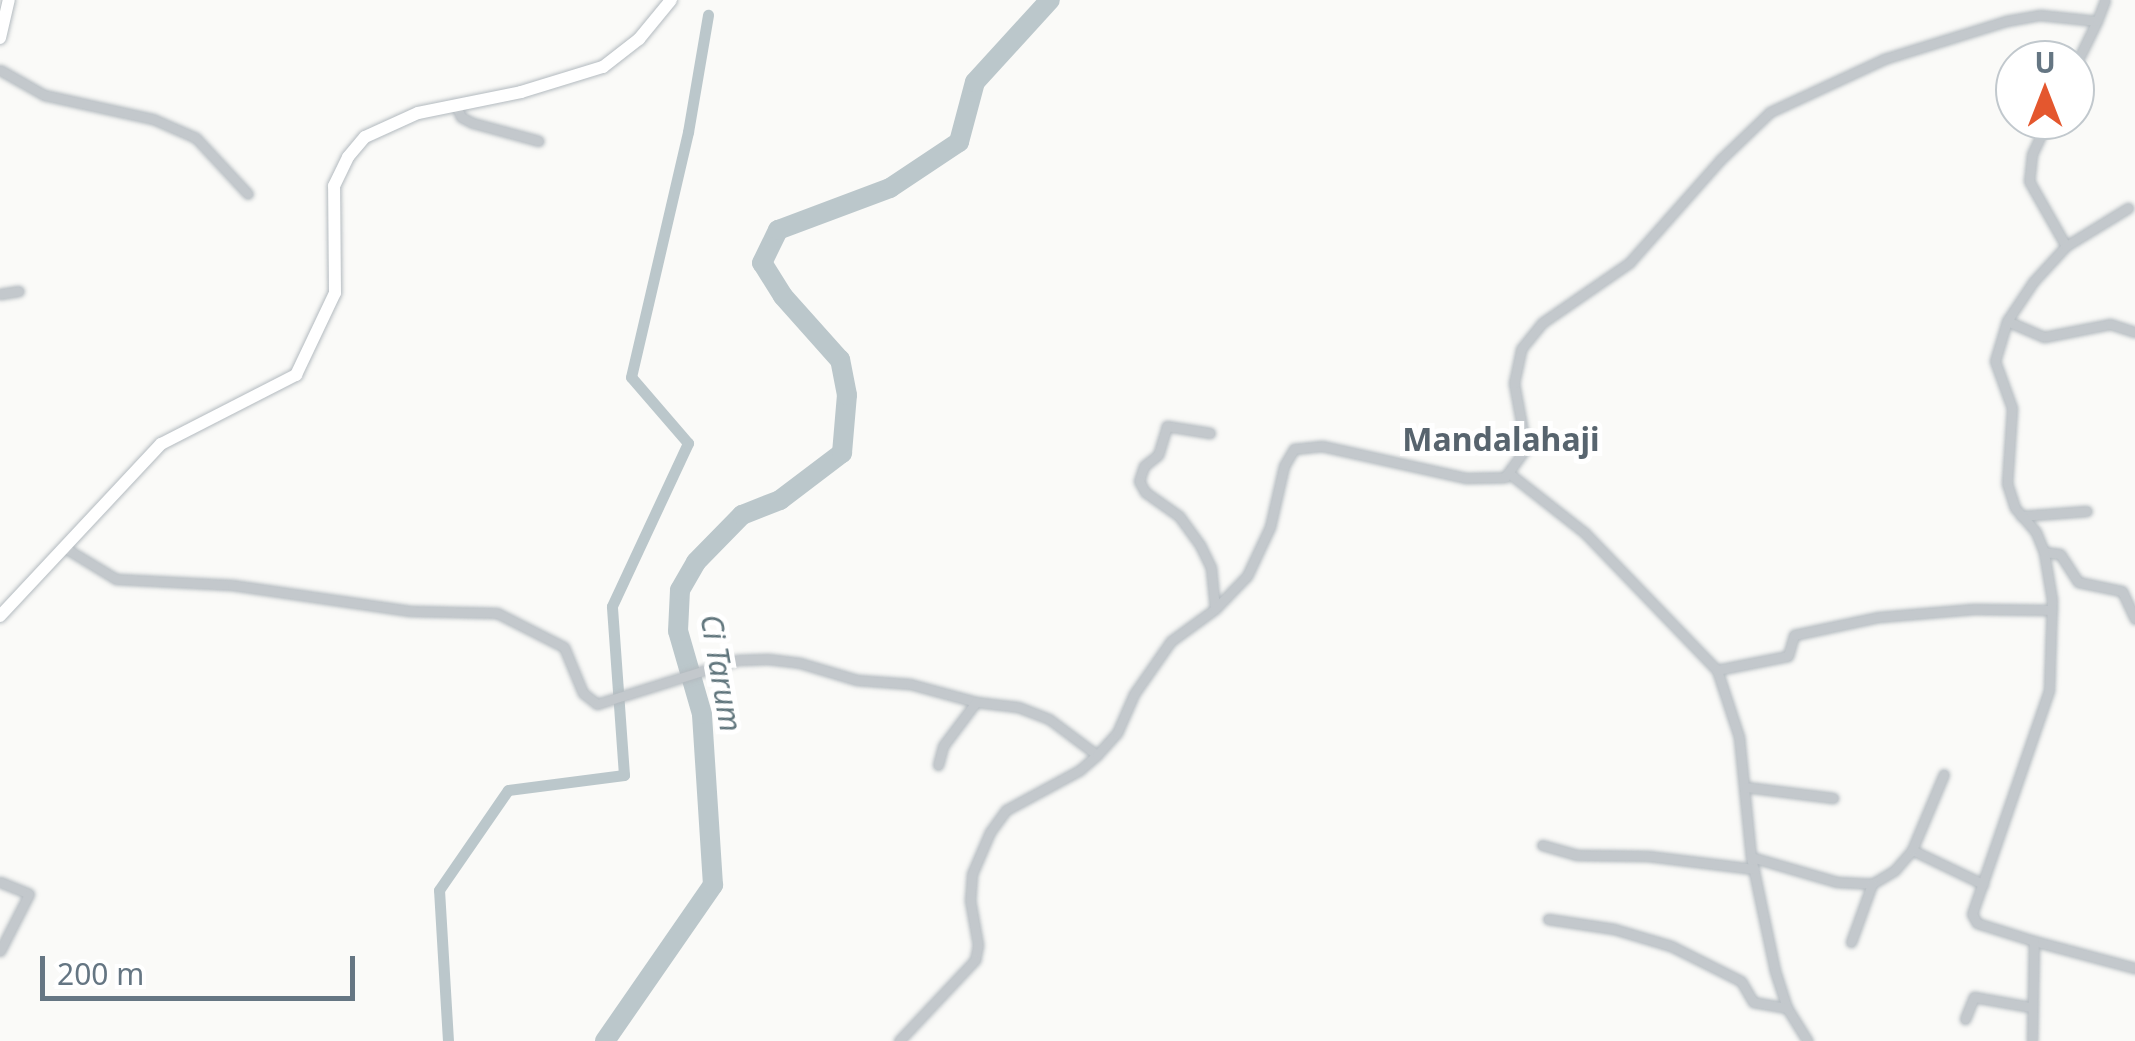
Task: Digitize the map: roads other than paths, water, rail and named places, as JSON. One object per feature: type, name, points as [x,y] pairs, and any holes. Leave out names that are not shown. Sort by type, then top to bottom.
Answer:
[{"type":"main road","points":[[0,38],[8,0]]},
{"type":"main road","points":[[0,616],[160,444],[296,375],[333,303],[334,186],[348,156],[373,130],[455,103],[547,85],[615,62],[671,0]]},
{"type":"street","points":[[2088,40],[2104,0]]},
{"type":"street","points":[[899,1041],[975,960],[978,945],[970,900],[972,874],[990,832],[1006,810],[1098,756],[1171,641],[1238,588],[1258,556],[1277,506],[1286,459],[1294,450],[1322,446],[1366,459],[1487,480],[1510,474],[1526,448],[1514,383],[1520,349],[1542,323],[1629,262],[1720,160],[1770,112],[1884,59],[2006,21],[2040,15],[2097,21]]},
{"type":"street","points":[[0,70],[44,95],[154,119],[196,138],[248,194]]},
{"type":"street","points":[[455,103],[461,117],[473,123],[539,141]]},
{"type":"street","points":[[2039,140],[2032,154],[2029,181],[2066,246]]},
{"type":"street","points":[[2128,208],[2066,246],[2033,282],[2008,321],[1996,368],[2011,400],[2004,474],[2021,516],[2044,552],[2052,610],[2045,708],[1973,907],[1974,921],[2135,968]]},
{"type":"street","points":[[0,294],[19,291]]},
{"type":"street","points":[[2008,321],[2044,336],[2110,324],[2135,332]]},
{"type":"street","points":[[1210,434],[1167,426],[1158,455],[1144,466],[1139,481],[1145,492],[1179,516],[1200,545],[1211,568],[1215,609]]},
{"type":"street","points":[[1510,474],[1584,533],[1716,670],[1739,737],[1751,857],[1787,1008],[1808,1041]]},
{"type":"street","points":[[2021,516],[2087,511]]},
{"type":"street","points":[[64,548],[116,579],[232,586],[410,611],[497,613],[564,646],[583,693],[597,704],[611,703],[714,666],[750,659],[800,662],[821,672],[910,684],[976,702],[1018,706],[1049,719],[1098,756]]},
{"type":"street","points":[[2044,552],[2060,554],[2078,582],[2126,594],[2135,619]]},
{"type":"street","points":[[1716,670],[1788,656],[1794,635],[1879,617],[1974,609],[2052,610]]},
{"type":"street","points":[[938,765],[943,746],[976,702]]},
{"type":"street","points":[[1751,857],[1837,882],[1872,884],[1894,871],[1912,850],[1944,774]]},
{"type":"street","points":[[1746,787],[1832,798]]},
{"type":"street","points":[[1542,844],[1578,855],[1648,856],[1754,870]]},
{"type":"street","points":[[1912,850],[1983,884]]},
{"type":"street","points":[[0,882],[28,894],[0,951]]},
{"type":"street","points":[[1851,942],[1872,884]]},
{"type":"street","points":[[1548,919],[1614,929],[1671,946],[1740,981],[1753,1002],[1787,1008]]},
{"type":"street","points":[[2032,1041],[2034,941]]},
{"type":"street","points":[[1966,1018],[1974,996],[2031,1007]]},
{"type":"waterway","name":"Ci Tarum","points":[[605,1041],[713,885],[702,714],[678,631],[680,590],[696,562],[742,515],[780,500],[842,453],[847,395],[840,360],[783,296],[762,263],[778,230],[890,188],[959,142],[975,82],[1050,0]]},
{"type":"waterway","points":[[448,1041],[439,890],[508,790],[624,775],[612,606],[688,443],[631,377],[688,132],[708,15]]},
{"type":"district","name":"Mandalahaji","points":[[1501,439]]}]
